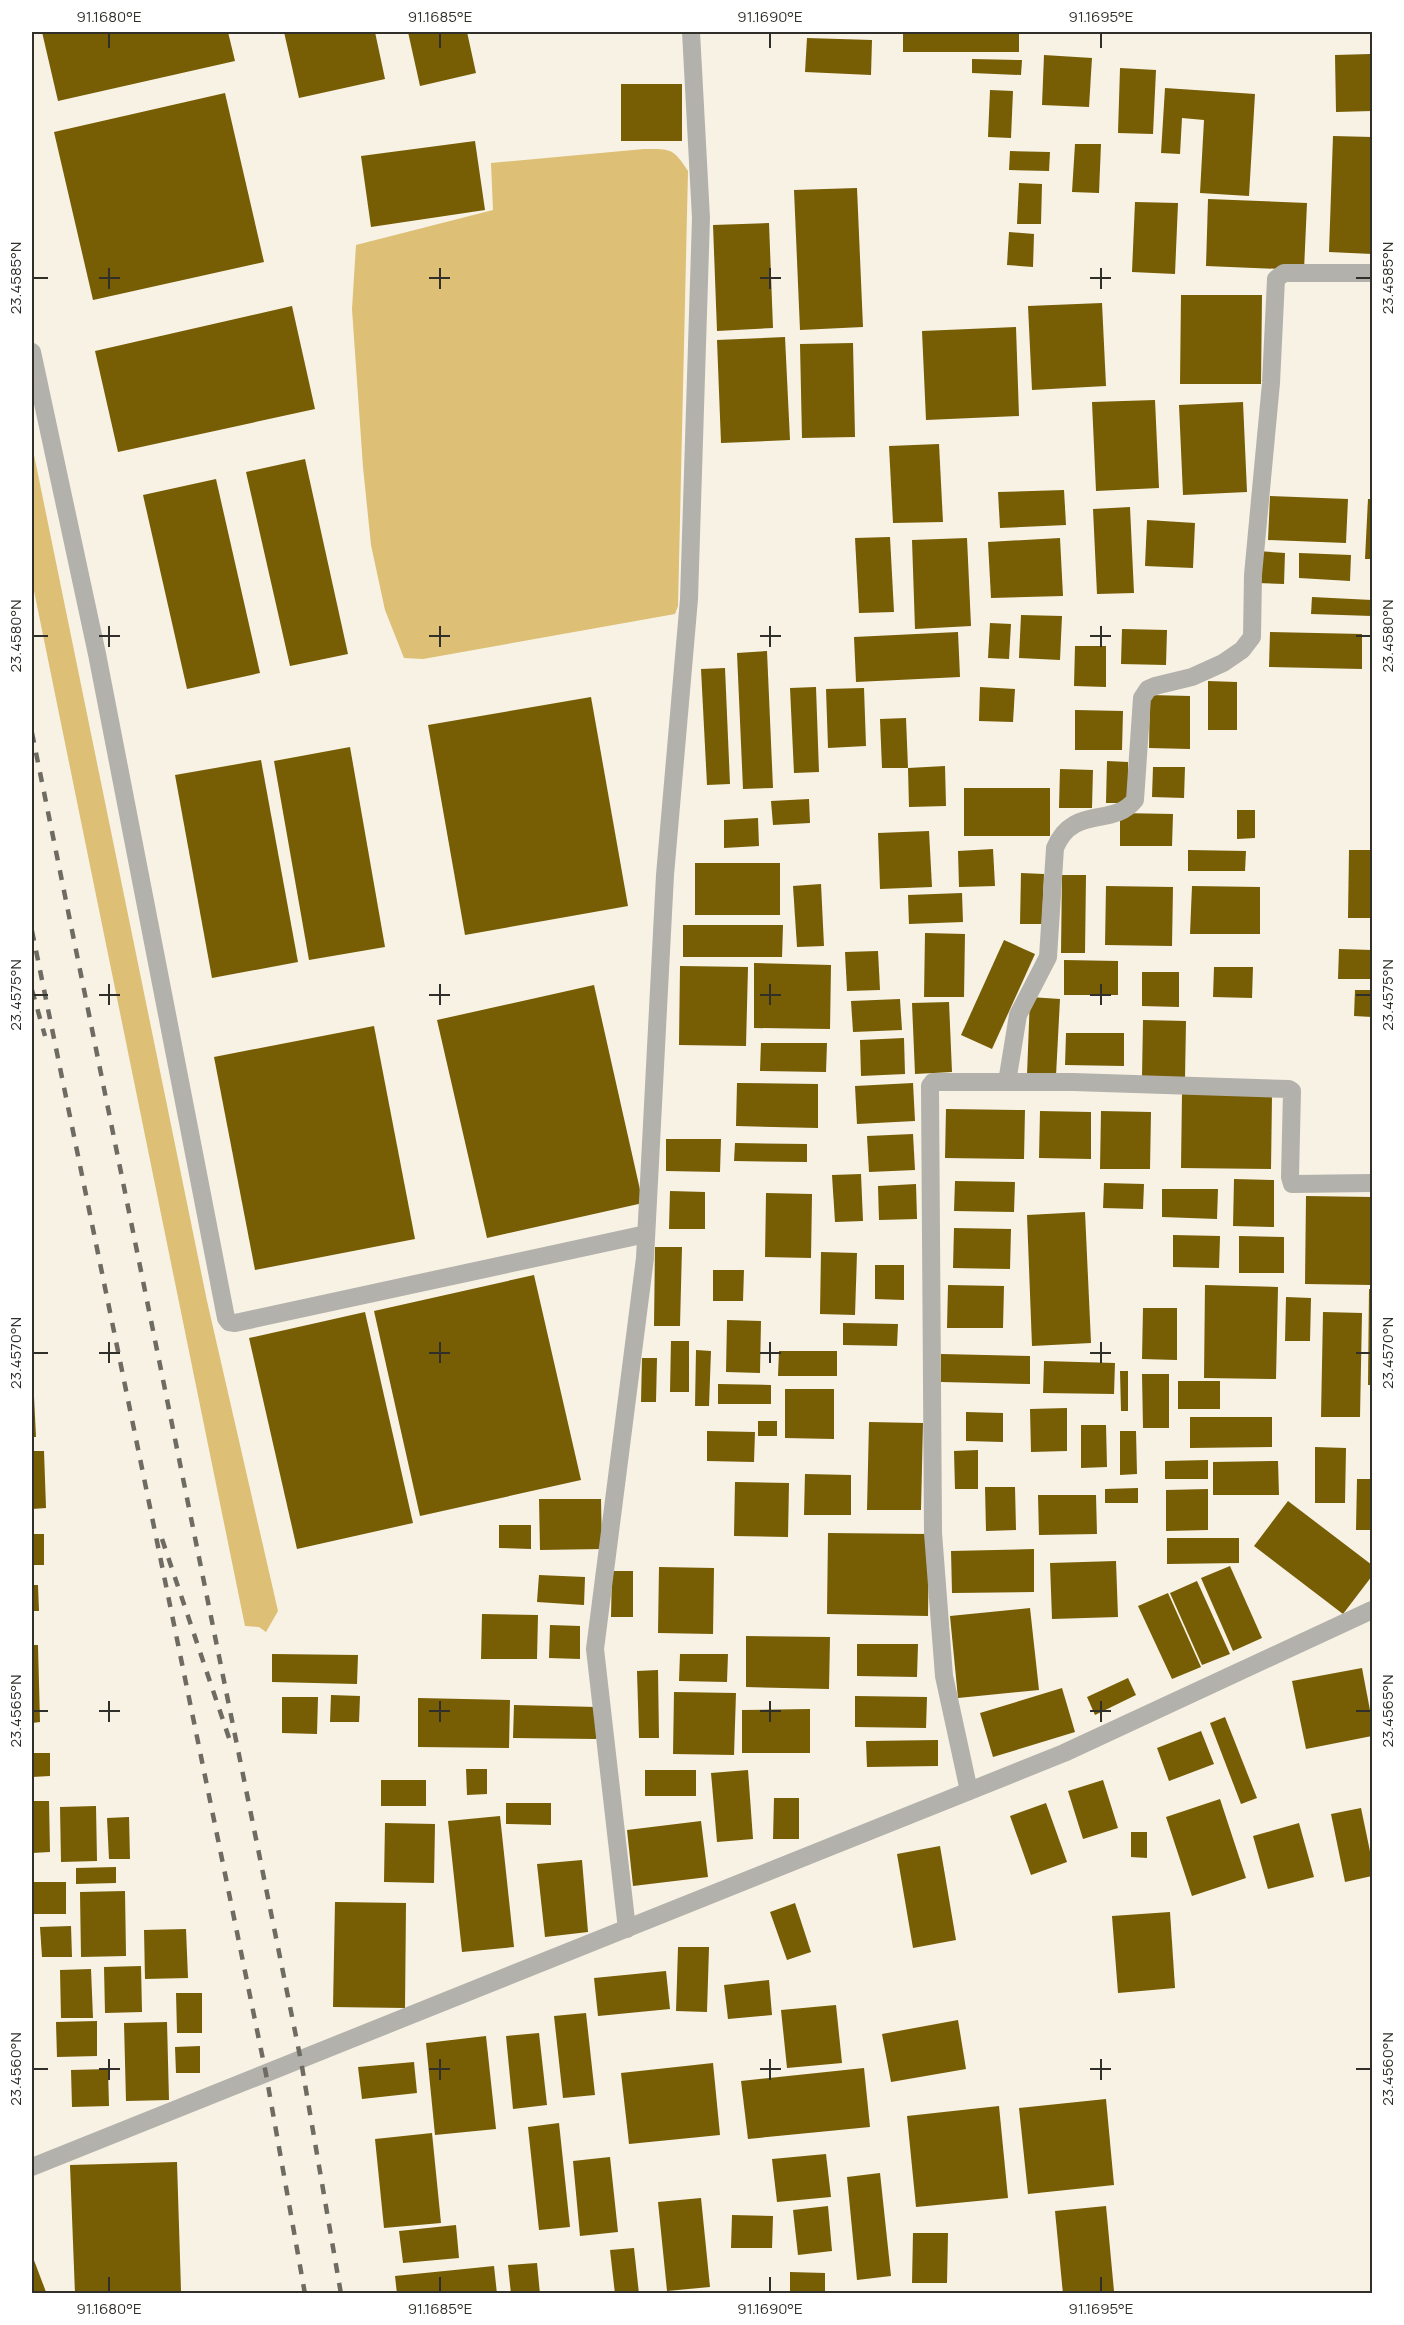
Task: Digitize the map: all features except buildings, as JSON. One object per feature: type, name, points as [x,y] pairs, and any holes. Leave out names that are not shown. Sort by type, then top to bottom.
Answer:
[{"type":"street","points":[[627,1929],[595,1649],[646,1234],[665,875],[689,587],[701,218],[692,32]]},
{"type":"street","points":[[1007,1082],[1018,1015],[1048,957],[1055,848],[1060,837],[1070,827],[1086,818],[1116,813],[1127,808],[1135,800],[1142,698],[1148,689],[1192,676],[1223,663],[1242,650],[1252,637],[1252,575],[1271,383],[1276,279],[1284,273],[1372,273]]},
{"type":"street","points":[[32,352],[97,654],[226,1318],[235,1323],[646,1234]]},
{"type":"street","points":[[969,1791],[944,1676],[933,1533],[930,1086],[933,1082],[1073,1082],[1289,1089],[1292,1091],[1290,1177],[1292,1184],[1372,1183]]},
{"type":"street","points":[[32,2167],[1064,1753],[1372,1610]]},
{"type":"shaded area","points":[[644,149],[670,151],[679,158],[688,171],[678,606],[675,614],[423,659],[404,658],[385,610],[371,545],[352,309],[356,245],[493,210],[491,163]]},
{"type":"shaded area","points":[[32,445],[207,1301],[278,1611],[266,1632],[259,1627],[245,1626],[32,581]]},
{"type":"railway","points":[[32,733],[301,2061],[341,2294]]},
{"type":"railway","points":[[32,931],[266,2074],[305,2294]]},
{"type":"railway","points":[[32,990],[45,1036]]},
{"type":"railway","points":[[162,1539],[229,1738]]}]
